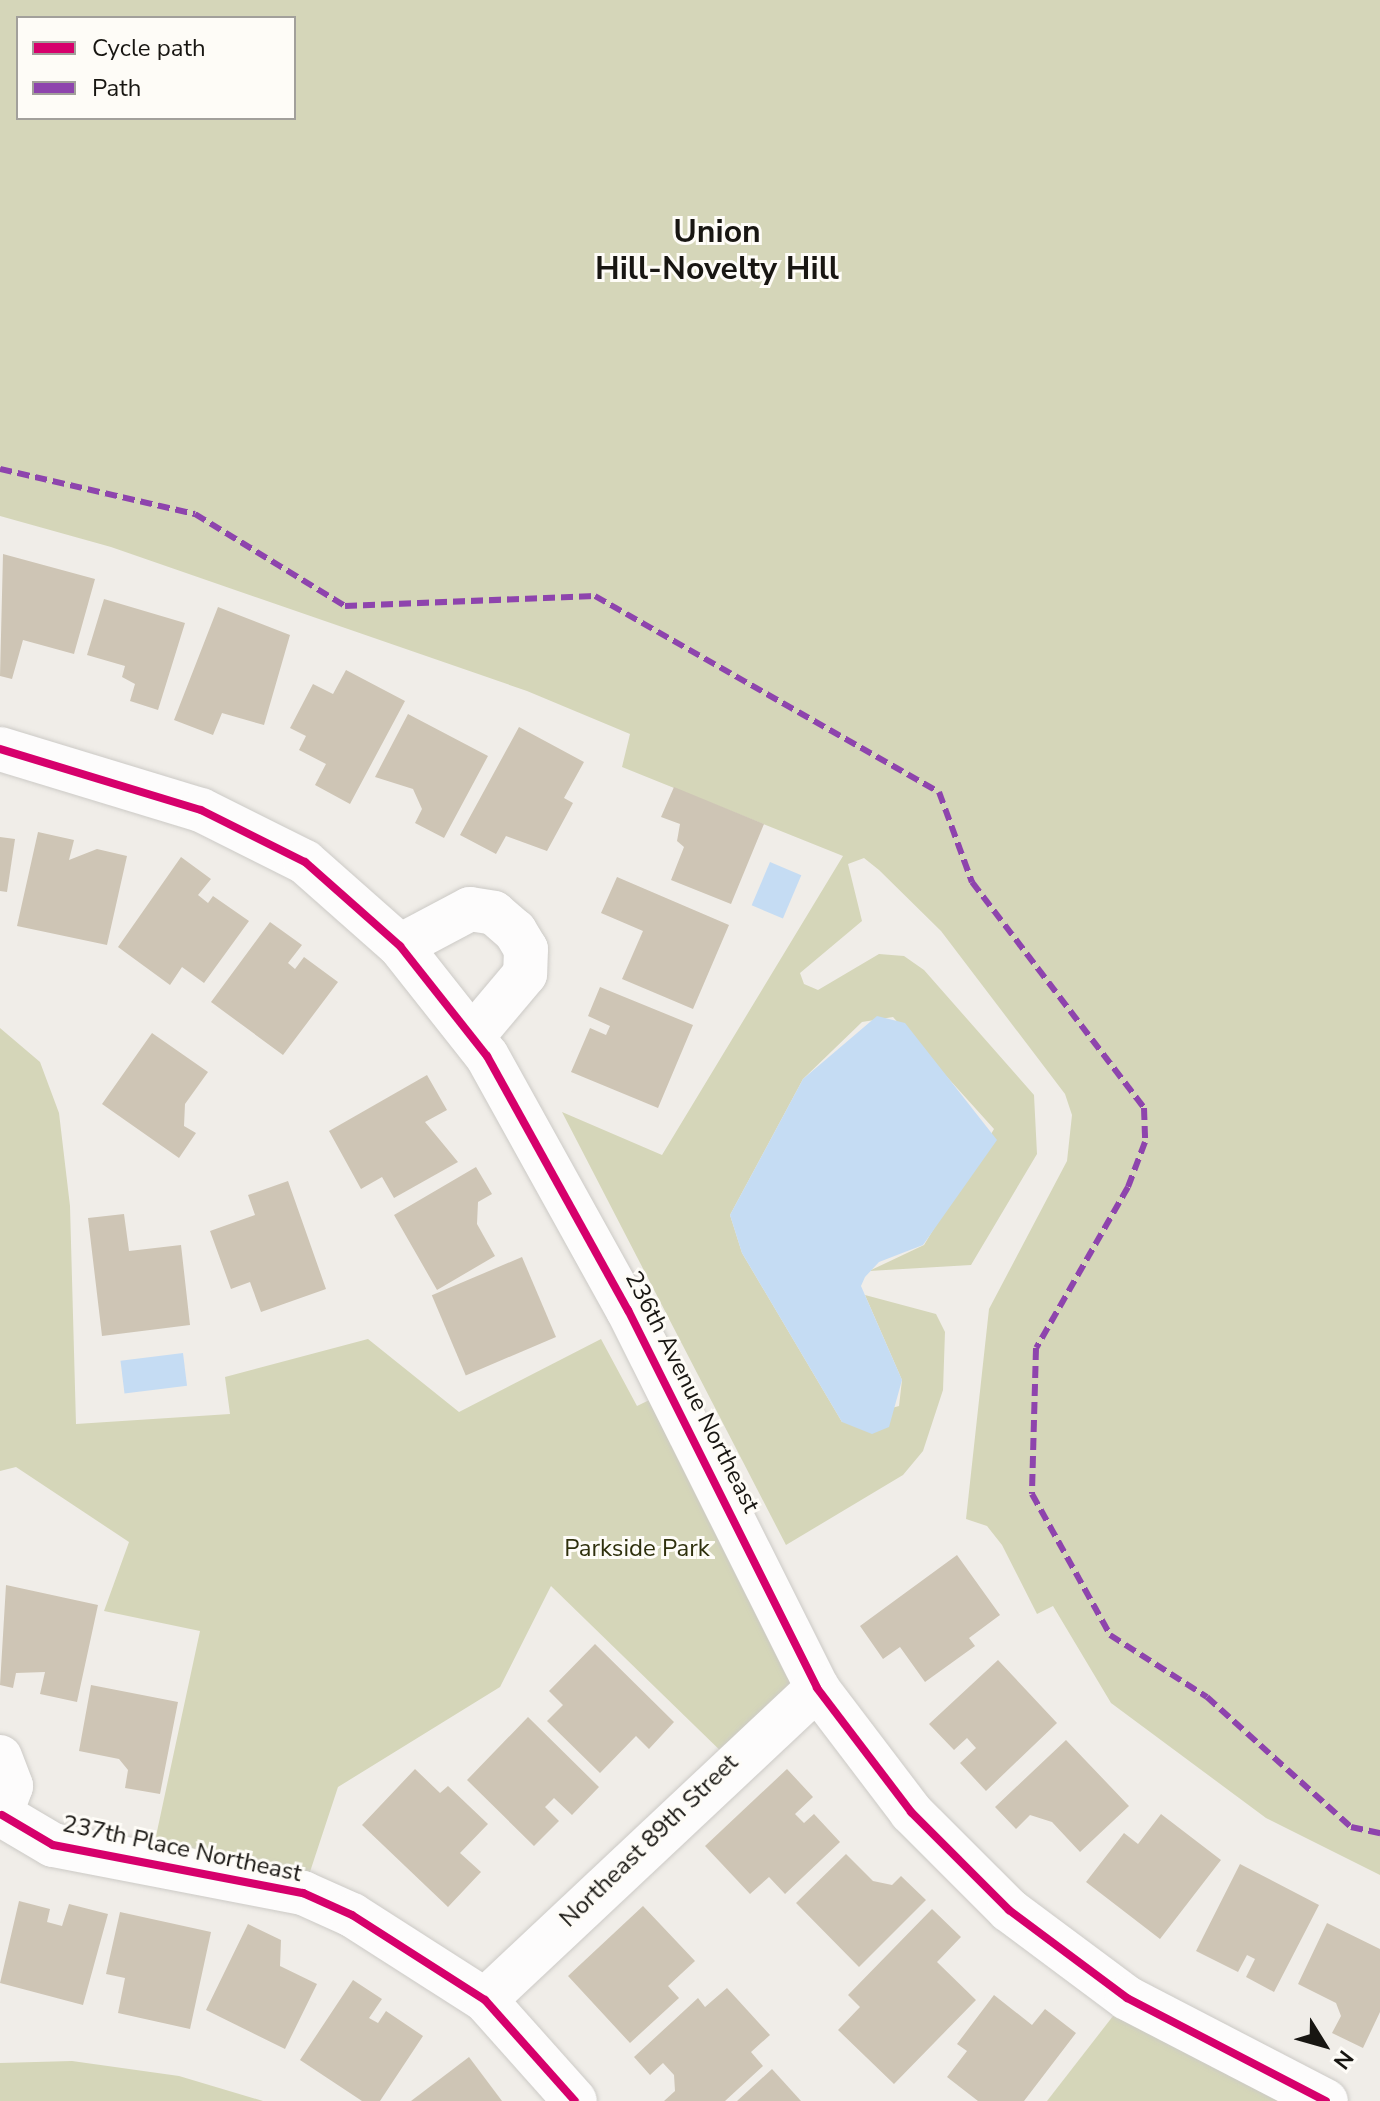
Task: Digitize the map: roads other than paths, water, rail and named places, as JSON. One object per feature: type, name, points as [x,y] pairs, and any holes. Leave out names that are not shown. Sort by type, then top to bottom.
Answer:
[{"type":"street","name":"236th Avenue Northeast","points":[[0,749],[201,810],[305,862],[400,946],[472,1037],[570,1200],[817,1688],[911,1812],[1009,1910],[1127,1998],[1326,2101]]},
{"type":"street","points":[[400,946],[470,909],[494,913],[515,931],[526,949],[525,974],[472,1037]]},
{"type":"street","name":"Northeast 89th Street","points":[[485,2000],[817,1688]]},
{"type":"street","name":"237th Place Northeast","points":[[0,1757],[11,1786],[1,1816],[53,1845],[95,1856],[303,1893],[485,2000],[575,2101]]},
{"type":"water","points":[[770,862],[801,875],[783,919],[752,905]]},
{"type":"water","points":[[877,1016],[905,1023],[997,1140],[923,1245],[879,1262],[861,1286],[902,1380],[889,1427],[872,1434],[842,1422],[742,1253],[730,1215],[803,1079]]},
{"type":"water","points":[[183,1353],[187,1386],[124,1393],[120,1361]]},
{"type":"district","name":"Union Hill-Novelty Hill","points":[[717,252]]},
{"type":"park label","name":"Parkside Park","points":[[637,1549]]}]
